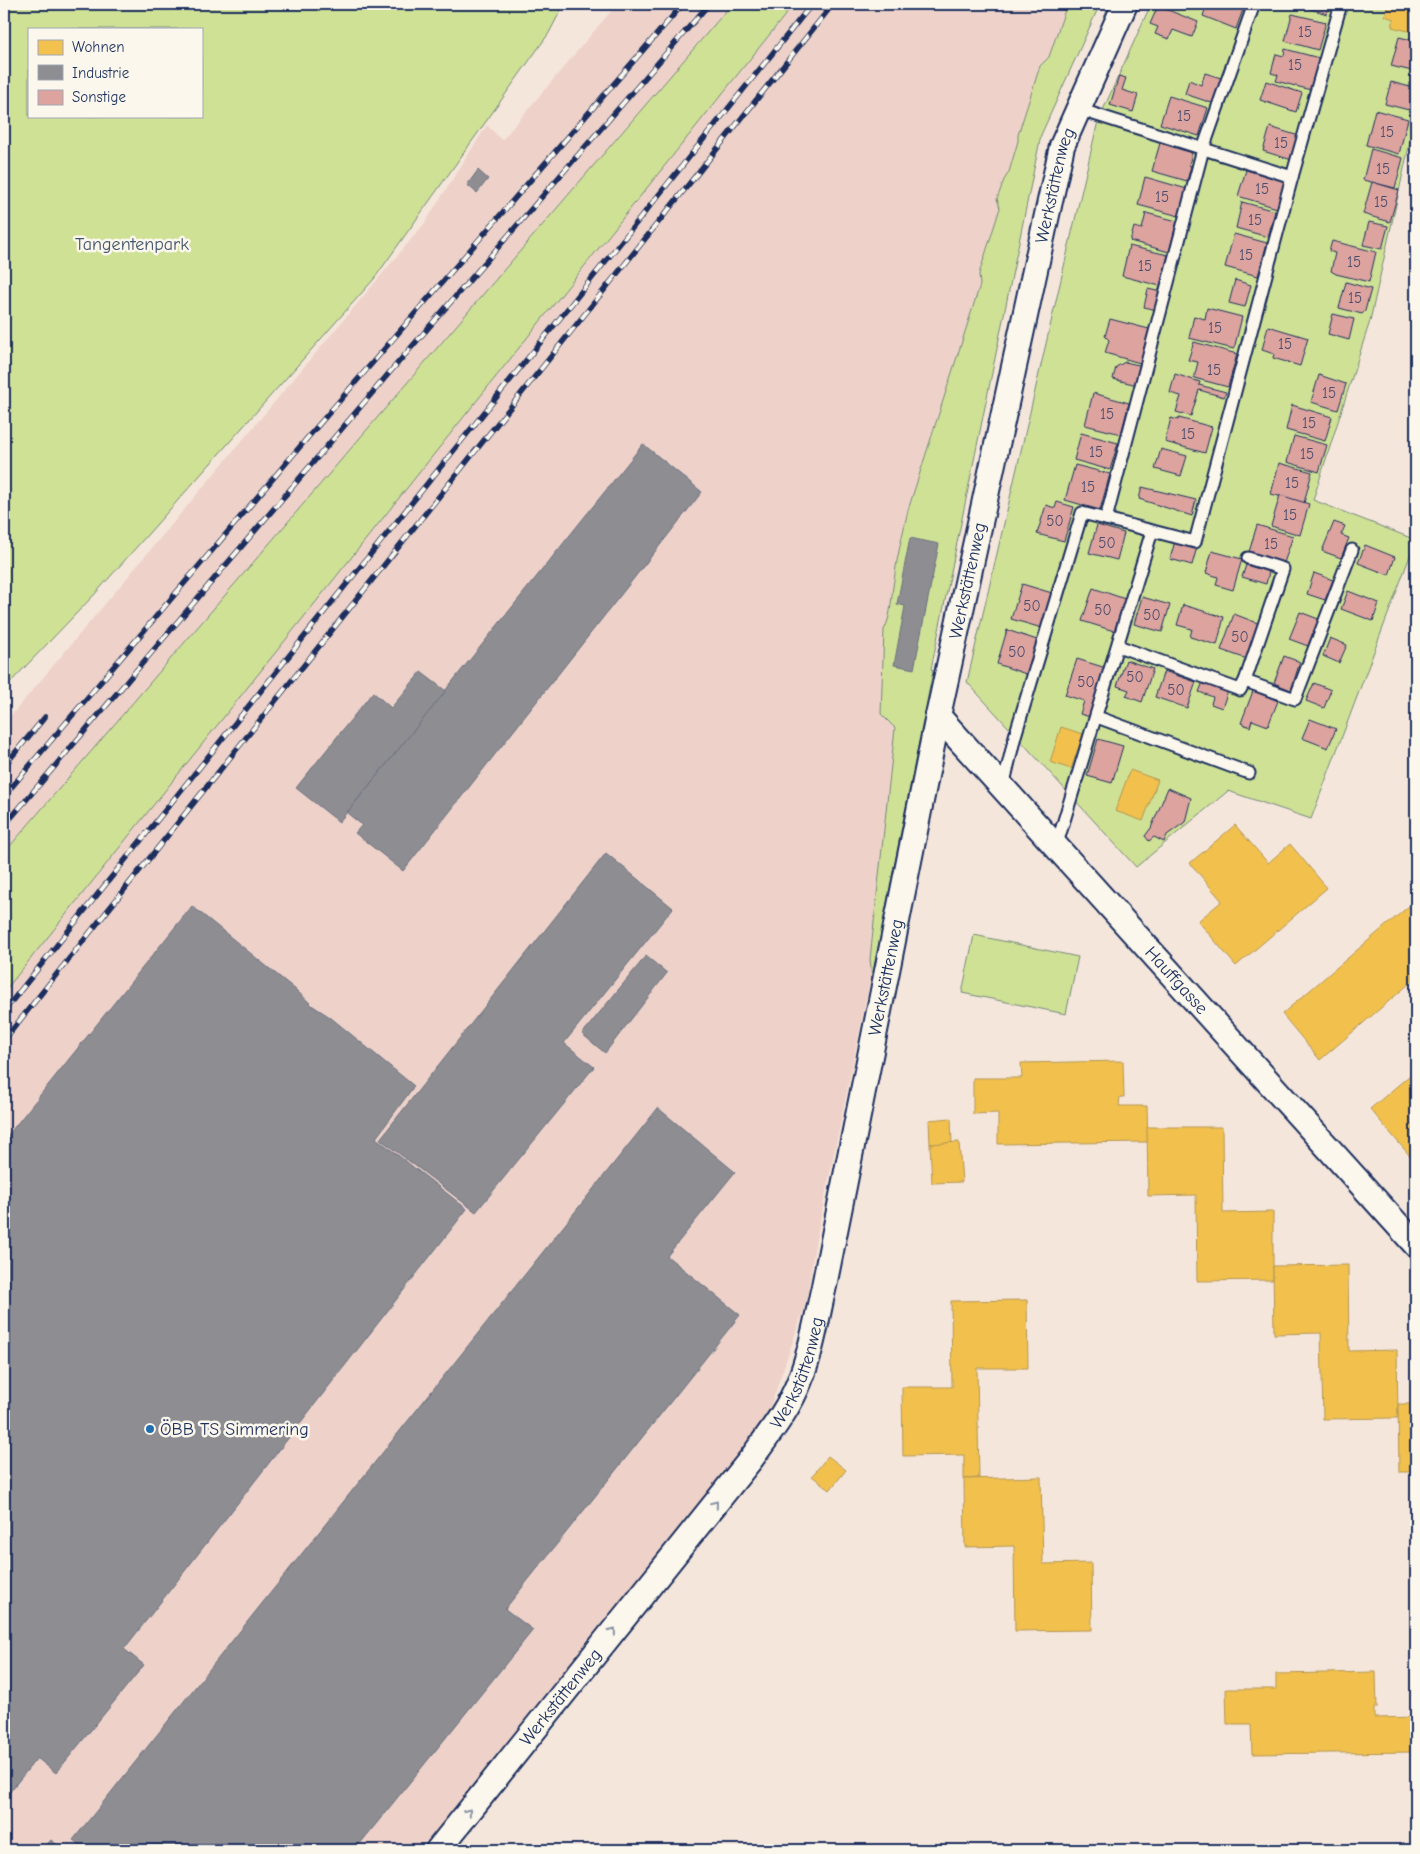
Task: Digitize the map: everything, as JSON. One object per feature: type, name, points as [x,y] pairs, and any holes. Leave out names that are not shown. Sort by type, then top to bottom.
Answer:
[{"type":"street","name":"Werkstättenweg","points":[[438,1850],[750,1459],[778,1422],[800,1380],[813,1337],[824,1286],[938,716],[1062,146],[1125,4]]},
{"type":"street","name":"Hauffgasse","points":[[938,716],[1416,1245]]},
{"type":"lane","points":[[1106,518],[1203,150],[1254,4]]},
{"type":"lane","points":[[1003,787],[1015,736],[1082,513],[1195,542],[1292,177],[1341,4]]},
{"type":"lane","points":[[1078,109],[1292,177]]},
{"type":"lane","points":[[1056,847],[1152,531]]},
{"type":"lane","points":[[1244,681],[1295,700],[1352,550]]},
{"type":"lane","points":[[1118,646],[1240,690],[1283,569],[1248,558]]},
{"type":"lane","points":[[1097,717],[1249,773]]},
{"type":"shaded area","points":[[617,4],[732,4],[4,853],[4,724],[424,224],[487,125],[502,140]]},
{"type":"shaded area","points":[[794,4],[1100,4],[1041,135],[931,669],[933,671],[914,770],[815,1245],[806,1303],[765,1422],[424,1850],[4,1850],[4,992]]},
{"type":"green space","name":"Tangentenpark","points":[[4,4],[564,4],[549,33],[374,279],[94,595],[4,689]]},
{"type":"green space","points":[[732,4],[794,4],[4,992],[4,853]]},
{"type":"green space","points":[[1067,4],[1100,4],[1041,135],[931,669],[933,671],[872,978],[870,959],[895,728],[881,714],[884,630],[890,612],[898,553],[908,510],[980,285],[979,274],[1000,208],[997,199],[1009,172],[1018,135],[1040,66],[1049,57]]},
{"type":"green space","points":[[1151,4],[1416,4],[1416,115],[1370,321],[1313,500],[1416,540],[1311,819],[1228,791],[1136,867],[967,682],[1098,121]]},
{"type":"green space","points":[[974,935],[1078,957],[1066,1014],[962,993]]},
{"type":"building: Wohnen","points":[[1388,4],[1405,4],[1416,7],[1416,33],[1392,27],[1394,19],[1385,16]]},
{"type":"building: Wohnen","points":[[1061,727],[1083,734],[1071,769],[1050,762]]},
{"type":"building: Wohnen","points":[[1130,770],[1158,780],[1143,821],[1115,811]]},
{"type":"building: Wohnen","points":[[1235,825],[1268,863],[1290,844],[1327,888],[1236,966],[1198,921],[1222,901],[1190,863]]},
{"type":"building: Wohnen","points":[[1416,900],[1416,978],[1320,1060],[1282,1014]]},
{"type":"building: Wohnen","points":[[1123,1061],[1124,1097],[1120,1097],[1119,1106],[1147,1106],[1148,1142],[998,1144],[998,1113],[973,1114],[973,1078],[1022,1078],[1021,1063]]},
{"type":"building: Wohnen","points":[[1416,1070],[1416,1150],[1410,1156],[1370,1109]]},
{"type":"building: Wohnen","points":[[951,1118],[952,1143],[930,1144],[929,1120]]},
{"type":"building: Wohnen","points":[[1147,1127],[1222,1127],[1223,1213],[1273,1212],[1273,1280],[1197,1281],[1196,1195],[1148,1196]]},
{"type":"building: Wohnen","points":[[959,1142],[962,1182],[932,1183],[930,1144]]},
{"type":"building: Wohnen","points":[[1348,1265],[1349,1351],[1397,1350],[1398,1418],[1323,1419],[1321,1333],[1274,1334],[1273,1266]]},
{"type":"building: Wohnen","points":[[1027,1300],[1028,1368],[977,1368],[979,1478],[964,1479],[964,1455],[903,1456],[902,1387],[952,1387],[951,1301]]},
{"type":"building: Wohnen","points":[[1398,1404],[1416,1404],[1416,1472],[1399,1472]]},
{"type":"building: Wohnen","points":[[828,1456],[846,1470],[830,1490],[812,1476]]},
{"type":"building: Wohnen","points":[[1041,1477],[1043,1564],[1091,1563],[1092,1630],[1015,1631],[1014,1546],[965,1547],[964,1479]]},
{"type":"building: Wohnen","points":[[1376,1672],[1377,1708],[1374,1708],[1374,1718],[1416,1717],[1416,1752],[1252,1754],[1251,1724],[1227,1724],[1226,1689],[1276,1689],[1276,1674]]},
{"type":"building: Industrie","points":[[478,170],[488,179],[477,193],[467,185]]},
{"type":"building: Industrie","points":[[643,444],[702,492],[403,871],[355,833],[362,825],[347,813]]},
{"type":"building: Industrie","points":[[910,538],[939,544],[914,669],[894,665],[905,606],[897,604]]},
{"type":"building: Industrie","points":[[421,672],[446,691],[339,822],[296,788],[373,692],[391,708]]},
{"type":"building: Industrie","points":[[606,853],[673,908],[564,1043],[594,1067],[476,1212],[380,1139]]},
{"type":"building: Industrie","name":"ÖBB TS Simmering","points":[[192,906],[414,1086],[376,1138],[467,1209],[124,1649],[144,1665],[56,1773],[37,1758],[4,1799],[4,1140]]},
{"type":"building: Industrie","points":[[646,956],[667,973],[605,1053],[582,1034]]},
{"type":"building: Industrie","points":[[658,1108],[735,1172],[667,1256],[740,1315],[505,1609],[533,1630],[355,1850],[87,1850],[73,1840]]},
{"type":"building: Industrie","points":[[51,1840],[64,1850],[42,1850]]},
{"type":"building: Sonstige","points":[[1207,4],[1245,4],[1236,29],[1203,16]]},
{"type":"building: Sonstige","points":[[1305,4],[1330,4],[1327,14],[1304,7]]},
{"type":"building: Sonstige","points":[[1158,6],[1198,22],[1192,37],[1173,30],[1169,39],[1155,34],[1158,27],[1150,24]]},
{"type":"building: Sonstige","points":[[1292,14],[1326,22],[1318,50],[1285,41]]},
{"type":"building: Sonstige","points":[[1399,37],[1416,41],[1416,72],[1391,66]]},
{"type":"building: Sonstige","points":[[1285,49],[1319,58],[1311,90],[1276,81],[1278,75],[1271,73],[1276,54],[1284,56]]},
{"type":"building: Sonstige","points":[[1205,73],[1224,79],[1215,104],[1185,94],[1189,80],[1201,85]]},
{"type":"building: Sonstige","points":[[1119,76],[1126,78],[1122,90],[1138,95],[1133,112],[1110,105]]},
{"type":"building: Sonstige","points":[[1266,81],[1302,93],[1296,112],[1260,100]]},
{"type":"building: Sonstige","points":[[1391,82],[1414,88],[1409,110],[1385,104]]},
{"type":"building: Sonstige","points":[[1169,96],[1208,108],[1199,136],[1160,124]]},
{"type":"building: Sonstige","points":[[1375,110],[1408,119],[1399,154],[1366,145]]},
{"type":"building: Sonstige","points":[[1270,127],[1299,136],[1292,160],[1263,151]]},
{"type":"building: Sonstige","points":[[1160,143],[1192,153],[1187,181],[1152,171]]},
{"type":"building: Sonstige","points":[[1371,149],[1403,158],[1395,188],[1363,180]]},
{"type":"building: Sonstige","points":[[1246,170],[1285,181],[1277,208],[1238,196]]},
{"type":"building: Sonstige","points":[[1145,177],[1187,189],[1179,216],[1138,205]]},
{"type":"building: Sonstige","points":[[1372,182],[1399,190],[1390,222],[1363,214]]},
{"type":"building: Sonstige","points":[[1242,202],[1275,211],[1268,237],[1236,228]]},
{"type":"building: Sonstige","points":[[1146,213],[1177,221],[1169,252],[1130,241],[1134,227],[1142,229]]},
{"type":"building: Sonstige","points":[[1369,222],[1388,226],[1382,249],[1363,245]]},
{"type":"building: Sonstige","points":[[1234,234],[1267,243],[1258,276],[1225,267]]},
{"type":"building: Sonstige","points":[[1332,241],[1376,252],[1369,282],[1331,271],[1335,253],[1329,251]]},
{"type":"building: Sonstige","points":[[1129,246],[1168,255],[1160,286],[1122,276]]},
{"type":"building: Sonstige","points":[[1235,280],[1251,285],[1245,307],[1229,303]]},
{"type":"building: Sonstige","points":[[1346,282],[1371,289],[1365,311],[1362,314],[1339,308]]},
{"type":"building: Sonstige","points":[[1148,289],[1161,292],[1157,310],[1144,307]]},
{"type":"building: Sonstige","points":[[1207,308],[1242,317],[1234,349],[1189,338],[1194,316],[1205,319]]},
{"type":"building: Sonstige","points":[[1333,314],[1354,319],[1349,340],[1328,334]]},
{"type":"building: Sonstige","points":[[1110,319],[1149,329],[1140,363],[1105,353],[1109,340],[1105,336]]},
{"type":"building: Sonstige","points":[[1268,326],[1308,338],[1300,366],[1273,358],[1274,354],[1262,350]]},
{"type":"building: Sonstige","points":[[1194,342],[1237,354],[1228,387],[1194,378],[1198,362],[1188,360]]},
{"type":"building: Sonstige","points":[[1125,362],[1143,366],[1137,385],[1113,379],[1116,367]]},
{"type":"building: Sonstige","points":[[1175,374],[1200,382],[1199,385],[1226,392],[1224,397],[1199,390],[1191,416],[1176,412],[1181,396],[1170,393]]},
{"type":"building: Sonstige","points":[[1319,375],[1346,384],[1338,410],[1311,402]]},
{"type":"building: Sonstige","points":[[1093,393],[1129,403],[1121,434],[1085,425]]},
{"type":"building: Sonstige","points":[[1292,405],[1332,417],[1325,441],[1286,430]]},
{"type":"building: Sonstige","points":[[1171,418],[1178,420],[1179,418],[1212,427],[1205,453],[1165,442]]},
{"type":"building: Sonstige","points":[[1081,433],[1118,443],[1110,470],[1074,460]]},
{"type":"building: Sonstige","points":[[1294,436],[1327,445],[1319,472],[1287,462]]},
{"type":"building: Sonstige","points":[[1161,449],[1187,456],[1181,476],[1155,469]]},
{"type":"building: Sonstige","points":[[1279,463],[1312,472],[1304,503],[1271,494]]},
{"type":"building: Sonstige","points":[[1075,465],[1110,474],[1100,510],[1065,500]]},
{"type":"building: Sonstige","points":[[1142,487],[1196,500],[1192,516],[1139,499]]},
{"type":"building: Sonstige","points":[[1280,495],[1309,504],[1300,535],[1271,526]]},
{"type":"building: Sonstige","points":[[1057,502],[1074,507],[1064,541],[1037,534],[1046,505],[1055,508]]},
{"type":"building: Sonstige","points":[[1334,522],[1345,526],[1341,535],[1349,538],[1341,558],[1322,551]]},
{"type":"building: Sonstige","points":[[1097,525],[1124,533],[1117,560],[1089,553]]},
{"type":"building: Sonstige","points":[[1257,525],[1293,536],[1284,563],[1249,552]]},
{"type":"building: Sonstige","points":[[1175,541],[1197,547],[1192,565],[1170,559]]},
{"type":"building: Sonstige","points":[[1365,545],[1395,557],[1389,575],[1358,563]]},
{"type":"building: Sonstige","points":[[1212,551],[1242,559],[1233,590],[1216,585],[1218,577],[1206,573]]},
{"type":"building: Sonstige","points":[[1246,565],[1269,572],[1266,584],[1242,577]]},
{"type":"building: Sonstige","points":[[1314,573],[1333,580],[1325,600],[1307,594]]},
{"type":"building: Sonstige","points":[[1022,584],[1052,593],[1042,628],[1011,619]]},
{"type":"building: Sonstige","points":[[1093,588],[1125,599],[1114,631],[1082,621]]},
{"type":"building: Sonstige","points":[[1348,591],[1379,603],[1373,621],[1341,609]]},
{"type":"building: Sonstige","points":[[1142,597],[1170,605],[1162,632],[1134,624]]},
{"type":"building: Sonstige","points":[[1183,605],[1224,617],[1217,645],[1190,637],[1192,629],[1177,625]]},
{"type":"building: Sonstige","points":[[1300,612],[1321,620],[1317,631],[1314,630],[1308,646],[1289,639]]},
{"type":"building: Sonstige","points":[[1234,614],[1260,624],[1247,659],[1221,650]]},
{"type":"building: Sonstige","points":[[1007,630],[1037,640],[1026,674],[997,664]]},
{"type":"building: Sonstige","points":[[1330,638],[1347,645],[1339,663],[1323,656]]},
{"type":"building: Sonstige","points":[[1284,656],[1300,662],[1291,690],[1274,683]]},
{"type":"building: Sonstige","points":[[1077,659],[1106,668],[1090,717],[1080,714],[1084,701],[1065,695]]},
{"type":"building: Sonstige","points":[[1126,660],[1153,669],[1142,702],[1126,696],[1129,690],[1117,686]]},
{"type":"building: Sonstige","points":[[1164,671],[1196,682],[1187,708],[1155,697]]},
{"type":"building: Sonstige","points":[[1203,682],[1228,691],[1222,708],[1211,704],[1213,697],[1199,692]]},
{"type":"building: Sonstige","points":[[1314,683],[1331,690],[1324,708],[1306,701]]},
{"type":"building: Sonstige","points":[[1253,691],[1278,701],[1268,726],[1252,720],[1250,727],[1241,723]]},
{"type":"building: Sonstige","points":[[1310,719],[1336,729],[1328,748],[1302,738]]},
{"type":"building: Sonstige","points":[[1098,739],[1123,746],[1112,783],[1087,776]]},
{"type":"building: Sonstige","points":[[1168,788],[1191,798],[1185,822],[1167,835],[1164,842],[1154,837],[1149,841],[1145,836],[1151,828]]},
{"type":"railway","points":[[4,796],[309,436],[683,4]]},
{"type":"railway","points":[[4,826],[390,372],[709,4]]},
{"type":"railway","points":[[4,1011],[812,4]]},
{"type":"railway","points":[[4,1040],[833,4]]},
{"type":"railway","points":[[4,766],[45,717]]},
{"type":"place","name":"ÖBB TS Simmering","points":[[150,1429]]}]
